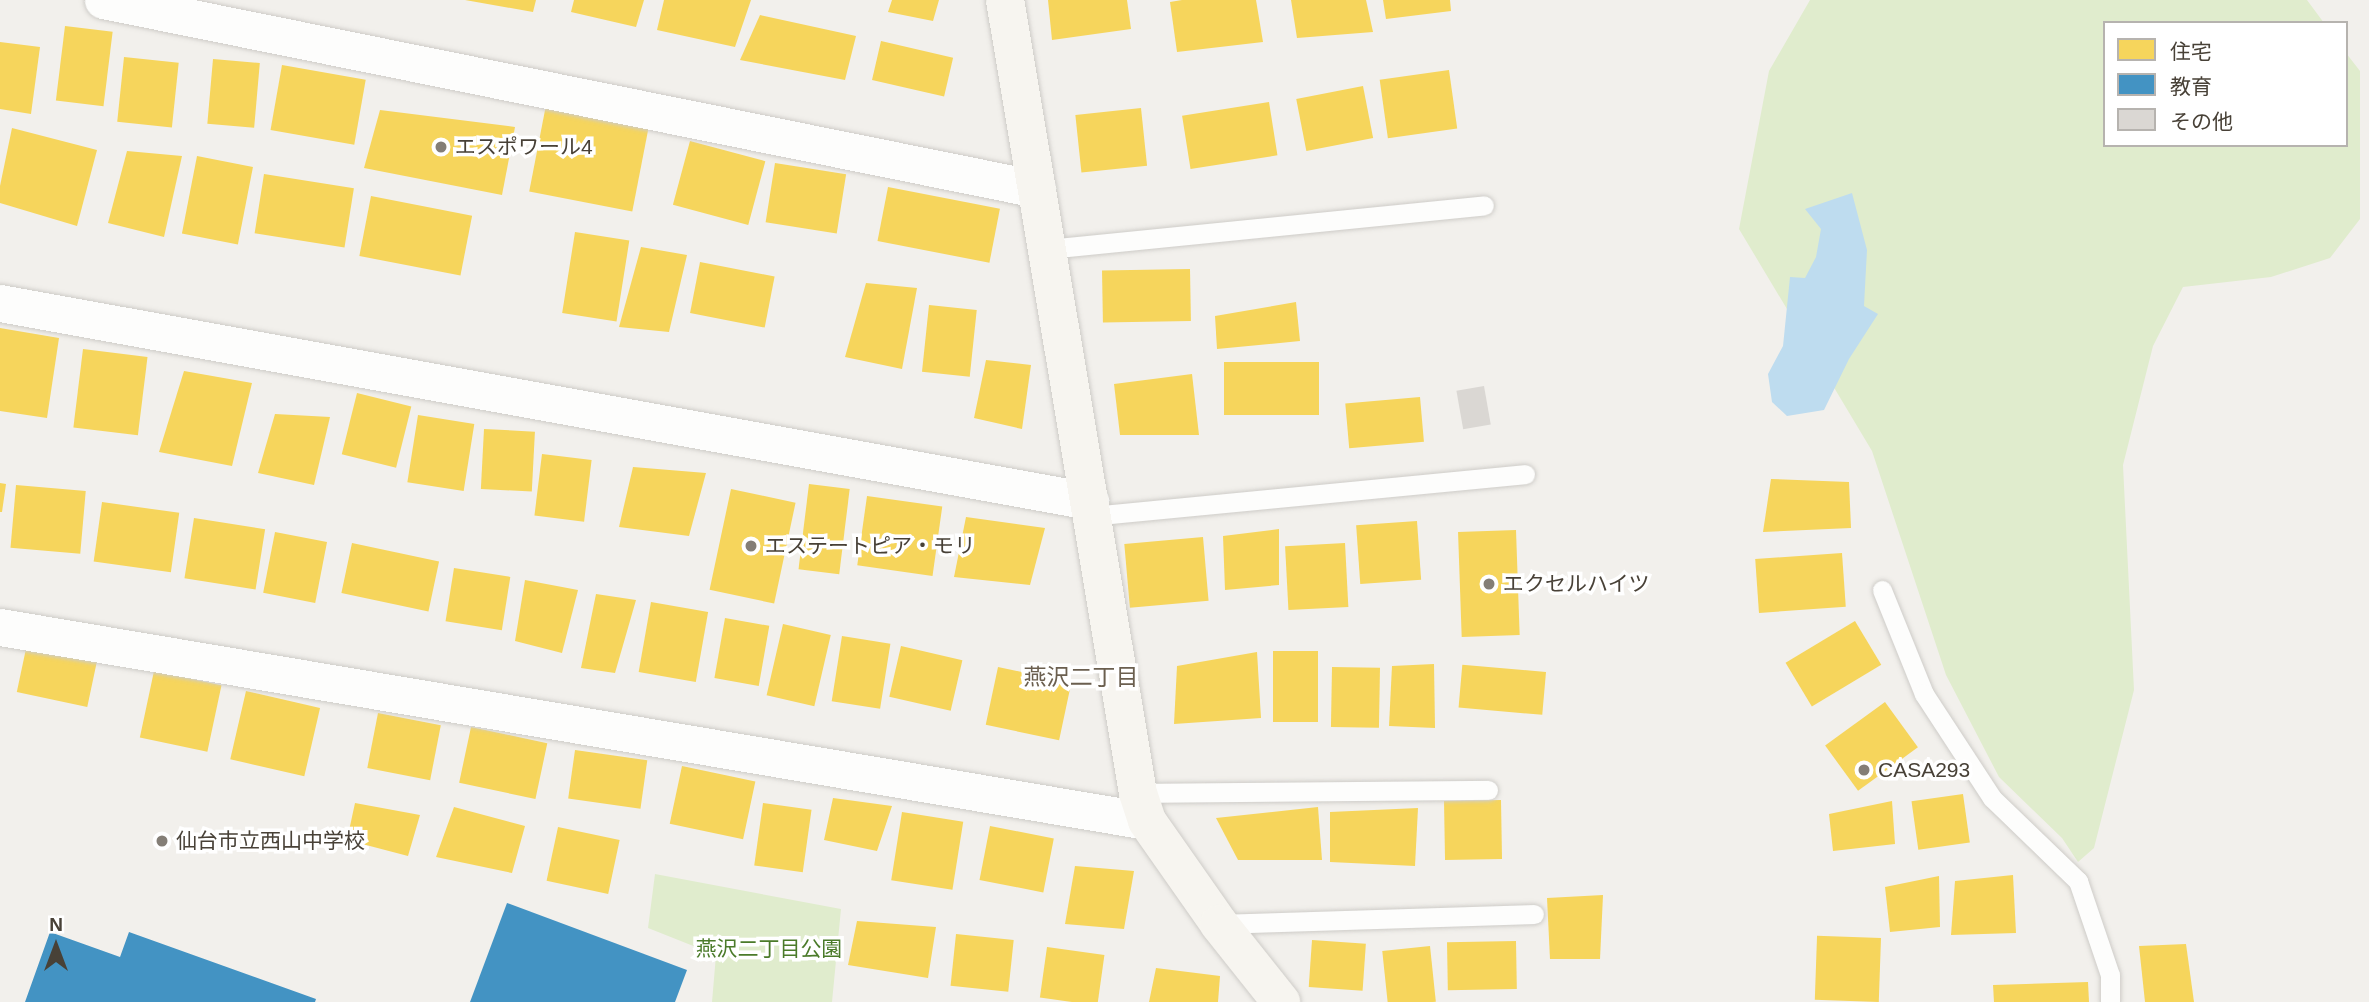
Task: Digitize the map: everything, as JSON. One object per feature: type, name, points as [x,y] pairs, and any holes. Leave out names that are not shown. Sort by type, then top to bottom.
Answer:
[{"type":"street","points":[[103,0],[1037,189]]},
{"type":"street","points":[[1005,0],[1143,807],[1219,924],[1282,1002]]},
{"type":"street","points":[[0,303],[1090,509]]},
{"type":"street","points":[[0,627],[1143,807]]},
{"type":"lane","points":[[1047,249],[1484,205]]},
{"type":"lane","points":[[1090,509],[1525,474]]},
{"type":"lane","points":[[1882,590],[1924,694],[1992,799],[2078,881],[2110,975],[2110,1002]]},
{"type":"lane","points":[[1143,807],[1488,790]]},
{"type":"lane","points":[[1219,924],[1534,914]]},
{"type":"green space","points":[[1810,0],[2307,0],[2323,21],[2103,21],[2103,147],[2348,147],[2348,56],[2360,71],[2360,219],[2330,258],[2271,277],[2183,287],[2153,346],[2123,465],[2134,690],[2094,848],[2078,862],[2062,838],[1999,777],[1946,675],[1872,451],[1739,229],[1769,71]]},
{"type":"green space","name":"燕沢二丁目公園","points":[[655,874],[841,909],[832,1002],[712,1002],[716,955],[648,928]]},
{"type":"water","points":[[1852,193],[1867,250],[1864,306],[1878,314],[1849,359],[1824,410],[1787,416],[1772,402],[1768,374],[1783,346],[1790,277],[1805,278],[1816,257],[1821,229],[1805,209]]},
{"type":"building: 住宅","points":[[465,0],[536,0],[533,12]]},
{"type":"building: 住宅","points":[[574,0],[644,0],[636,27],[571,12]]},
{"type":"building: 住宅","points":[[664,0],[751,0],[735,47],[657,30]]},
{"type":"building: 住宅","points":[[892,0],[939,0],[933,21],[888,12]]},
{"type":"building: 住宅","points":[[1048,0],[1127,0],[1131,29],[1052,40]]},
{"type":"building: 住宅","points":[[1256,0],[1263,42],[1177,52],[1170,2]]},
{"type":"building: 住宅","points":[[1291,0],[1366,0],[1373,32],[1297,38]]},
{"type":"building: 住宅","points":[[1383,0],[1450,0],[1451,11],[1386,19]]},
{"type":"building: 住宅","points":[[760,15],[856,36],[845,80],[740,60]]},
{"type":"building: 住宅","points":[[65,26],[113,32],[104,106],[56,100]]},
{"type":"building: 住宅","points":[[881,41],[953,58],[944,97],[872,80]]},
{"type":"building: 住宅","points":[[0,42],[40,47],[31,114],[0,109]]},
{"type":"building: 住宅","points":[[124,57],[179,63],[172,127],[117,122]]},
{"type":"building: 住宅","points":[[213,59],[260,63],[254,128],[207,124]]},
{"type":"building: 住宅","points":[[282,65],[366,80],[354,145],[271,130]]},
{"type":"building: 住宅","points":[[1449,70],[1457,128],[1388,138],[1380,80]]},
{"type":"building: 住宅","points":[[1363,86],[1373,138],[1306,151],[1296,99]]},
{"type":"building: 住宅","points":[[1269,102],[1277,155],[1191,169],[1182,116]]},
{"type":"building: 住宅","points":[[546,105],[649,125],[632,211],[529,191]]},
{"type":"building: 住宅","points":[[1141,108],[1147,166],[1081,173],[1075,115]]},
{"type":"building: 住宅","name":"エスポワール4","points":[[380,110],[515,127],[502,195],[364,168]]},
{"type":"building: 住宅","points":[[12,128],[97,150],[77,226],[0,203],[0,186]]},
{"type":"building: 住宅","points":[[690,141],[765,161],[748,225],[673,205]]},
{"type":"building: 住宅","points":[[127,151],[182,156],[164,237],[108,223]]},
{"type":"building: 住宅","points":[[197,156],[253,167],[238,244],[182,234]]},
{"type":"building: 住宅","points":[[775,163],[846,174],[837,234],[766,222]]},
{"type":"building: 住宅","points":[[264,174],[354,188],[344,247],[255,233]]},
{"type":"building: 住宅","points":[[888,187],[1000,209],[989,263],[878,241]]},
{"type":"building: 住宅","points":[[371,196],[472,216],[460,276],[359,256]]},
{"type":"building: 住宅","points":[[575,232],[629,241],[616,322],[562,313]]},
{"type":"building: 住宅","points":[[641,247],[687,255],[669,332],[619,327]]},
{"type":"building: 住宅","points":[[700,262],[775,277],[765,328],[690,313]]},
{"type":"building: 住宅","points":[[1190,269],[1191,321],[1103,323],[1102,271]]},
{"type":"building: 住宅","points":[[866,283],[917,288],[902,369],[845,357]]},
{"type":"building: 住宅","points":[[1296,302],[1300,341],[1217,349],[1215,316]]},
{"type":"building: 住宅","points":[[929,305],[977,310],[970,377],[922,372]]},
{"type":"building: 住宅","points":[[0,328],[59,338],[47,418],[0,411]]},
{"type":"building: 住宅","points":[[83,349],[148,357],[138,435],[73,427]]},
{"type":"building: 住宅","points":[[986,360],[1031,365],[1022,429],[974,418]]},
{"type":"building: 住宅","points":[[1224,362],[1319,362],[1319,415],[1224,415]]},
{"type":"building: 住宅","points":[[184,371],[252,383],[232,466],[159,452]]},
{"type":"building: 住宅","points":[[1192,374],[1199,435],[1120,435],[1114,384]]},
{"type":"building: 住宅","points":[[357,393],[411,407],[396,468],[342,454]]},
{"type":"building: 住宅","points":[[1420,397],[1424,442],[1349,448],[1345,404]]},
{"type":"building: 住宅","points":[[275,414],[330,417],[314,485],[258,473]]},
{"type":"building: 住宅","points":[[418,415],[474,424],[464,491],[407,482]]},
{"type":"building: 住宅","points":[[484,429],[535,432],[532,492],[481,489]]},
{"type":"building: 住宅","points":[[542,454],[592,460],[584,522],[534,516]]},
{"type":"building: 住宅","points":[[633,467],[706,473],[689,536],[619,527]]},
{"type":"building: 住宅","points":[[1771,479],[1849,482],[1851,528],[1763,532]]},
{"type":"building: 住宅","points":[[0,483],[6,484],[2,512],[0,512]]},
{"type":"building: 住宅","points":[[809,484],[850,489],[839,574],[799,569]]},
{"type":"building: 住宅","points":[[16,485],[86,491],[80,554],[11,548]]},
{"type":"building: 住宅","name":"エステートピア・モリ","points":[[731,489],[796,503],[774,603],[710,590]]},
{"type":"building: 住宅","points":[[867,496],[942,507],[933,576],[857,565]]},
{"type":"building: 住宅","points":[[102,502],[179,513],[171,572],[94,561]]},
{"type":"building: 住宅","points":[[966,517],[1045,528],[1030,585],[954,577]]},
{"type":"building: 住宅","points":[[194,518],[265,529],[256,590],[184,578]]},
{"type":"building: 住宅","points":[[1417,521],[1421,580],[1360,584],[1356,525]]},
{"type":"building: 住宅","points":[[1279,529],[1279,585],[1225,590],[1223,536]]},
{"type":"building: 住宅","name":"エクセルハイツ","points":[[1516,530],[1520,635],[1462,637],[1458,532]]},
{"type":"building: 住宅","points":[[275,532],[327,542],[315,603],[263,593]]},
{"type":"building: 住宅","points":[[1203,537],[1209,601],[1130,608],[1124,544]]},
{"type":"building: 住宅","points":[[352,543],[439,562],[428,611],[341,593]]},
{"type":"building: 住宅","points":[[1345,543],[1348,607],[1288,610],[1285,546]]},
{"type":"building: 住宅","points":[[1842,553],[1846,607],[1759,613],[1755,559]]},
{"type":"building: 住宅","points":[[454,568],[510,577],[502,630],[446,621]]},
{"type":"building: 住宅","points":[[525,580],[578,590],[562,653],[515,641]]},
{"type":"building: 住宅","points":[[596,594],[636,600],[615,673],[581,668]]},
{"type":"building: 住宅","points":[[651,602],[708,612],[696,682],[639,672]]},
{"type":"building: 住宅","points":[[725,618],[769,626],[759,686],[714,678]]},
{"type":"building: 住宅","points":[[1855,621],[1881,665],[1812,706],[1786,663]]},
{"type":"building: 住宅","points":[[783,624],[831,635],[814,706],[767,695]]},
{"type":"building: 住宅","points":[[842,636],[890,644],[880,709],[832,701]]},
{"type":"building: 住宅","points":[[27,644],[97,659],[87,707],[17,692]]},
{"type":"building: 住宅","points":[[901,646],[962,660],[951,711],[889,697]]},
{"type":"building: 住宅","points":[[1273,651],[1318,651],[1318,722],[1273,722]]},
{"type":"building: 住宅","points":[[1257,652],[1261,718],[1174,724],[1177,666]]},
{"type":"building: 住宅","points":[[1434,664],[1435,728],[1389,726],[1392,666]]},
{"type":"building: 住宅","points":[[1462,665],[1546,672],[1542,715],[1459,708]]},
{"type":"building: 住宅","points":[[998,667],[1071,683],[1059,740],[986,725]]},
{"type":"building: 住宅","points":[[1332,667],[1380,668],[1379,728],[1331,727]]},
{"type":"building: 住宅","points":[[154,671],[221,685],[207,752],[140,738]]},
{"type":"building: 住宅","points":[[246,691],[320,708],[304,776],[230,759]]},
{"type":"building: 住宅","name":"CASA293","points":[[1885,702],[1918,747],[1858,791],[1825,745]]},
{"type":"building: 住宅","points":[[378,713],[441,725],[430,780],[367,768]]},
{"type":"building: 住宅","points":[[471,727],[547,743],[535,799],[459,783]]},
{"type":"building: 住宅","points":[[575,750],[647,760],[640,809],[568,799]]},
{"type":"building: 住宅","points":[[682,766],[755,782],[743,839],[670,824]]},
{"type":"building: 住宅","points":[[1963,794],[1970,843],[1918,850],[1912,801]]},
{"type":"building: 住宅","points":[[833,798],[892,806],[877,851],[824,840]]},
{"type":"building: 住宅","points":[[1501,800],[1502,859],[1445,860],[1444,801]]},
{"type":"building: 住宅","points":[[1892,801],[1895,844],[1833,851],[1829,814]]},
{"type":"building: 住宅","points":[[355,803],[420,815],[408,856],[347,840]]},
{"type":"building: 住宅","points":[[763,803],[812,810],[803,872],[754,865]]},
{"type":"building: 住宅","points":[[454,807],[525,826],[512,873],[436,857]]},
{"type":"building: 住宅","points":[[1318,807],[1322,860],[1238,860],[1216,818]]},
{"type":"building: 住宅","points":[[1418,808],[1415,866],[1330,862],[1330,812]]},
{"type":"building: 住宅","points":[[902,812],[963,822],[952,890],[891,880]]},
{"type":"building: 住宅","points":[[990,826],[1054,838],[1043,892],[980,880]]},
{"type":"building: 住宅","points":[[558,827],[620,840],[608,894],[547,881]]},
{"type":"building: 住宅","points":[[1075,866],[1134,871],[1124,929],[1065,924]]},
{"type":"building: 住宅","points":[[2013,875],[2016,933],[1951,935],[1955,881]]},
{"type":"building: 住宅","points":[[1939,876],[1940,927],[1890,932],[1885,887]]},
{"type":"building: 住宅","points":[[1603,895],[1600,959],[1550,959],[1547,898]]},
{"type":"building: 住宅","points":[[857,921],[936,927],[928,978],[848,965]]},
{"type":"building: 住宅","points":[[956,934],[1014,940],[1008,992],[951,986]]},
{"type":"building: 住宅","points":[[1817,936],[1881,938],[1879,1002],[1815,1000]]},
{"type":"building: 住宅","points":[[1312,940],[1366,944],[1363,991],[1309,987]]},
{"type":"building: 住宅","points":[[1516,941],[1517,989],[1448,990],[1447,942]]},
{"type":"building: 住宅","points":[[2186,944],[2194,1002],[2145,1002],[2139,946]]},
{"type":"building: 住宅","points":[[1430,946],[1436,1002],[1388,1002],[1382,951]]},
{"type":"building: 住宅","points":[[1047,947],[1104,955],[1098,1002],[1040,998]]},
{"type":"building: 住宅","points":[[1156,968],[1220,976],[1218,1002],[1149,1002]]},
{"type":"building: 住宅","points":[[2088,982],[2089,1002],[1994,1002],[1993,985]]},
{"type":"building: 教育","points":[[507,903],[687,970],[675,1002],[470,1002]]},
{"type":"building: 教育","points":[[50,932],[120,957],[129,932],[316,999],[315,1002],[25,1002]]},
{"type":"building: その他","points":[[1484,386],[1491,424],[1463,429],[1456,391]]},
{"type":"place","name":"エスポワール4","points":[[441,147]]},
{"type":"place","name":"エステートピア・モリ","points":[[751,546]]},
{"type":"place","name":"エクセルハイツ","points":[[1489,584]]},
{"type":"place","name":"CASA293","points":[[1864,770]]},
{"type":"place","name":"仙台市立西山中学校","points":[[162,841]]},
{"type":"district","name":"燕沢二丁目","points":[[1081,677]]}]
